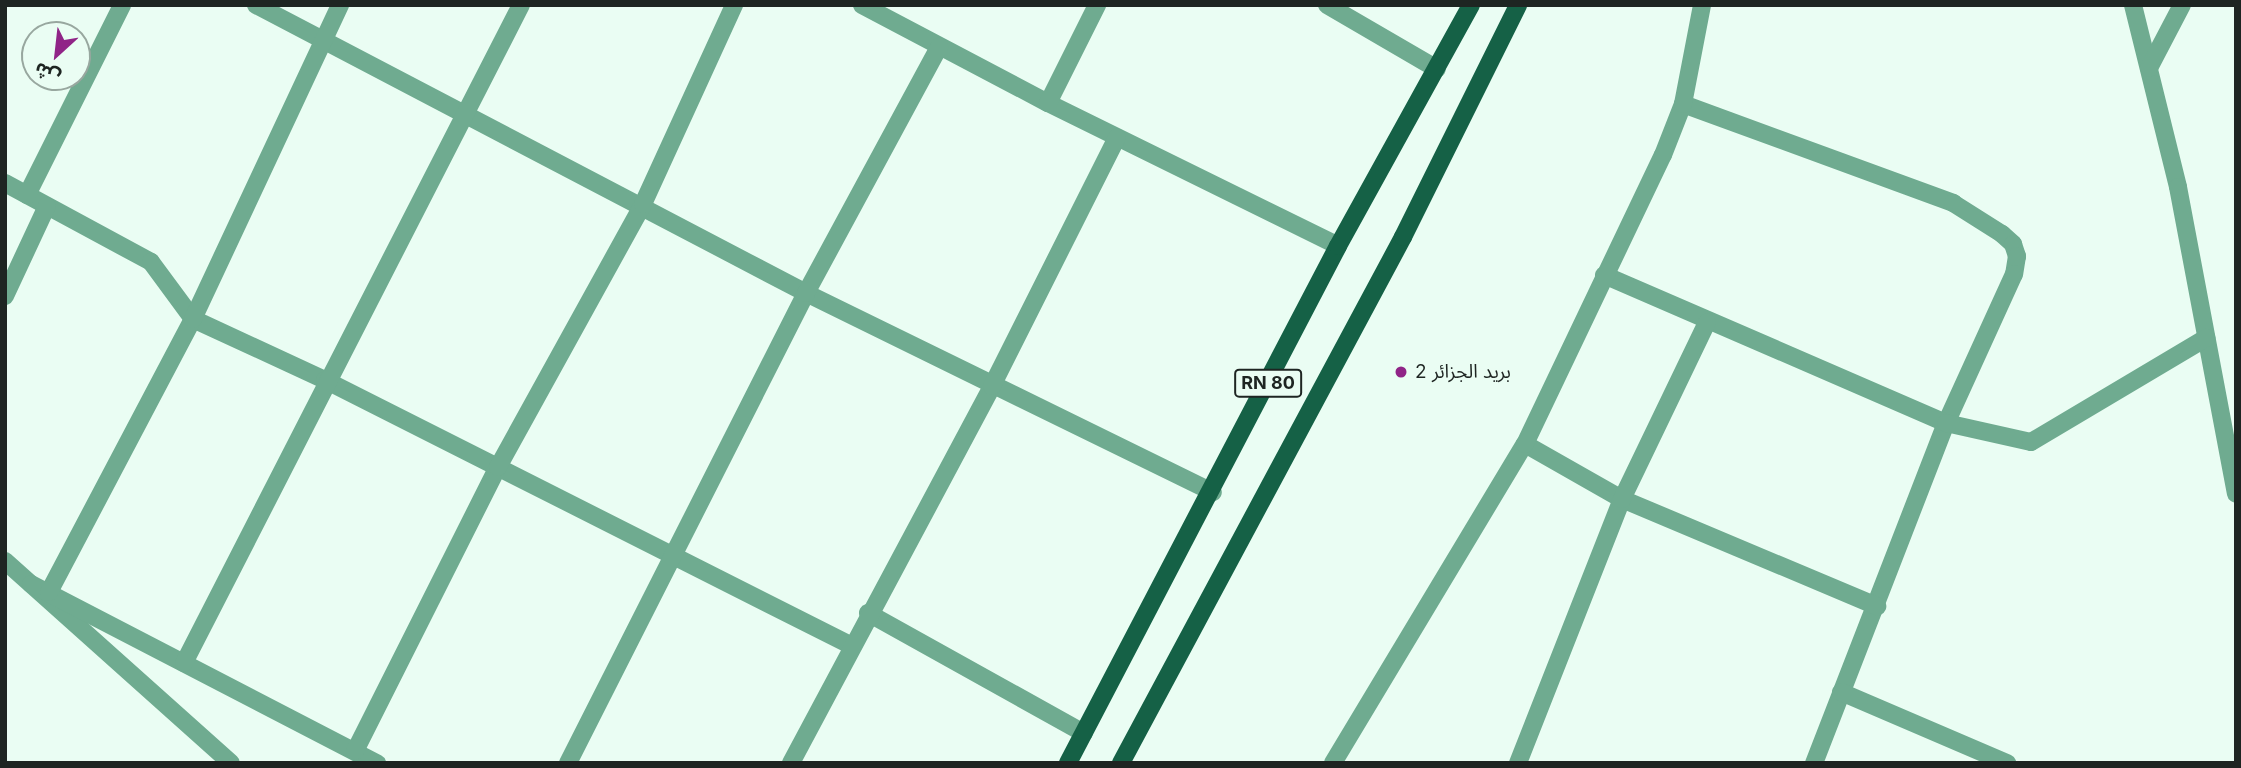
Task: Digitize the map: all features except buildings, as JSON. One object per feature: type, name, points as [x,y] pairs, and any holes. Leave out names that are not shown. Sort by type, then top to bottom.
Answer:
[{"type":"main road","name":"RN 80","points":[[1068,763],[1213,492],[1338,246],[1471,5]]},
{"type":"main road","name":"RN 80","points":[[1121,763],[1403,236],[1518,5]]},
{"type":"street","points":[[27,195],[122,5]]},
{"type":"street","points":[[256,5],[643,204],[806,293],[1213,492]]},
{"type":"street","points":[[49,592],[193,319],[340,5]]},
{"type":"street","points":[[184,663],[325,380],[466,114],[520,5]]},
{"type":"street","points":[[355,751],[498,467],[643,204],[734,5]]},
{"type":"street","points":[[862,5],[1117,138],[1338,246]]},
{"type":"street","points":[[1048,103],[1097,5]]},
{"type":"street","points":[[1327,5],[1437,69]]},
{"type":"street","points":[[1333,763],[1525,444],[1664,155],[1683,104],[1702,5]]},
{"type":"street","points":[[2133,5],[2178,187],[2206,338],[2227,408],[2236,494]]},
{"type":"street","points":[[2149,68],[2182,5]]},
{"type":"street","points":[[568,763],[806,293],[939,47]]},
{"type":"street","points":[[1683,104],[1954,203],[2013,244],[2014,274],[1946,423],[1814,763]]},
{"type":"street","points":[[791,763],[868,614],[992,386],[1117,138]]},
{"type":"street","points":[[5,183],[151,262],[193,319],[325,380],[852,646]]},
{"type":"street","points":[[5,296],[47,206]]},
{"type":"street","points":[[1604,275],[1707,322],[1946,423],[2031,442],[2206,338]]},
{"type":"street","points":[[1518,763],[1622,499],[1707,322]]},
{"type":"street","points":[[1525,444],[1622,499],[1877,606]]},
{"type":"street","points":[[5,561],[231,763]]},
{"type":"street","points":[[31,584],[377,763]]},
{"type":"street","points":[[868,614],[1084,733]]},
{"type":"street","points":[[1841,692],[2007,763]]},
{"type":"place","name":"بريد الجزائر 2","points":[[1401,372]]}]
